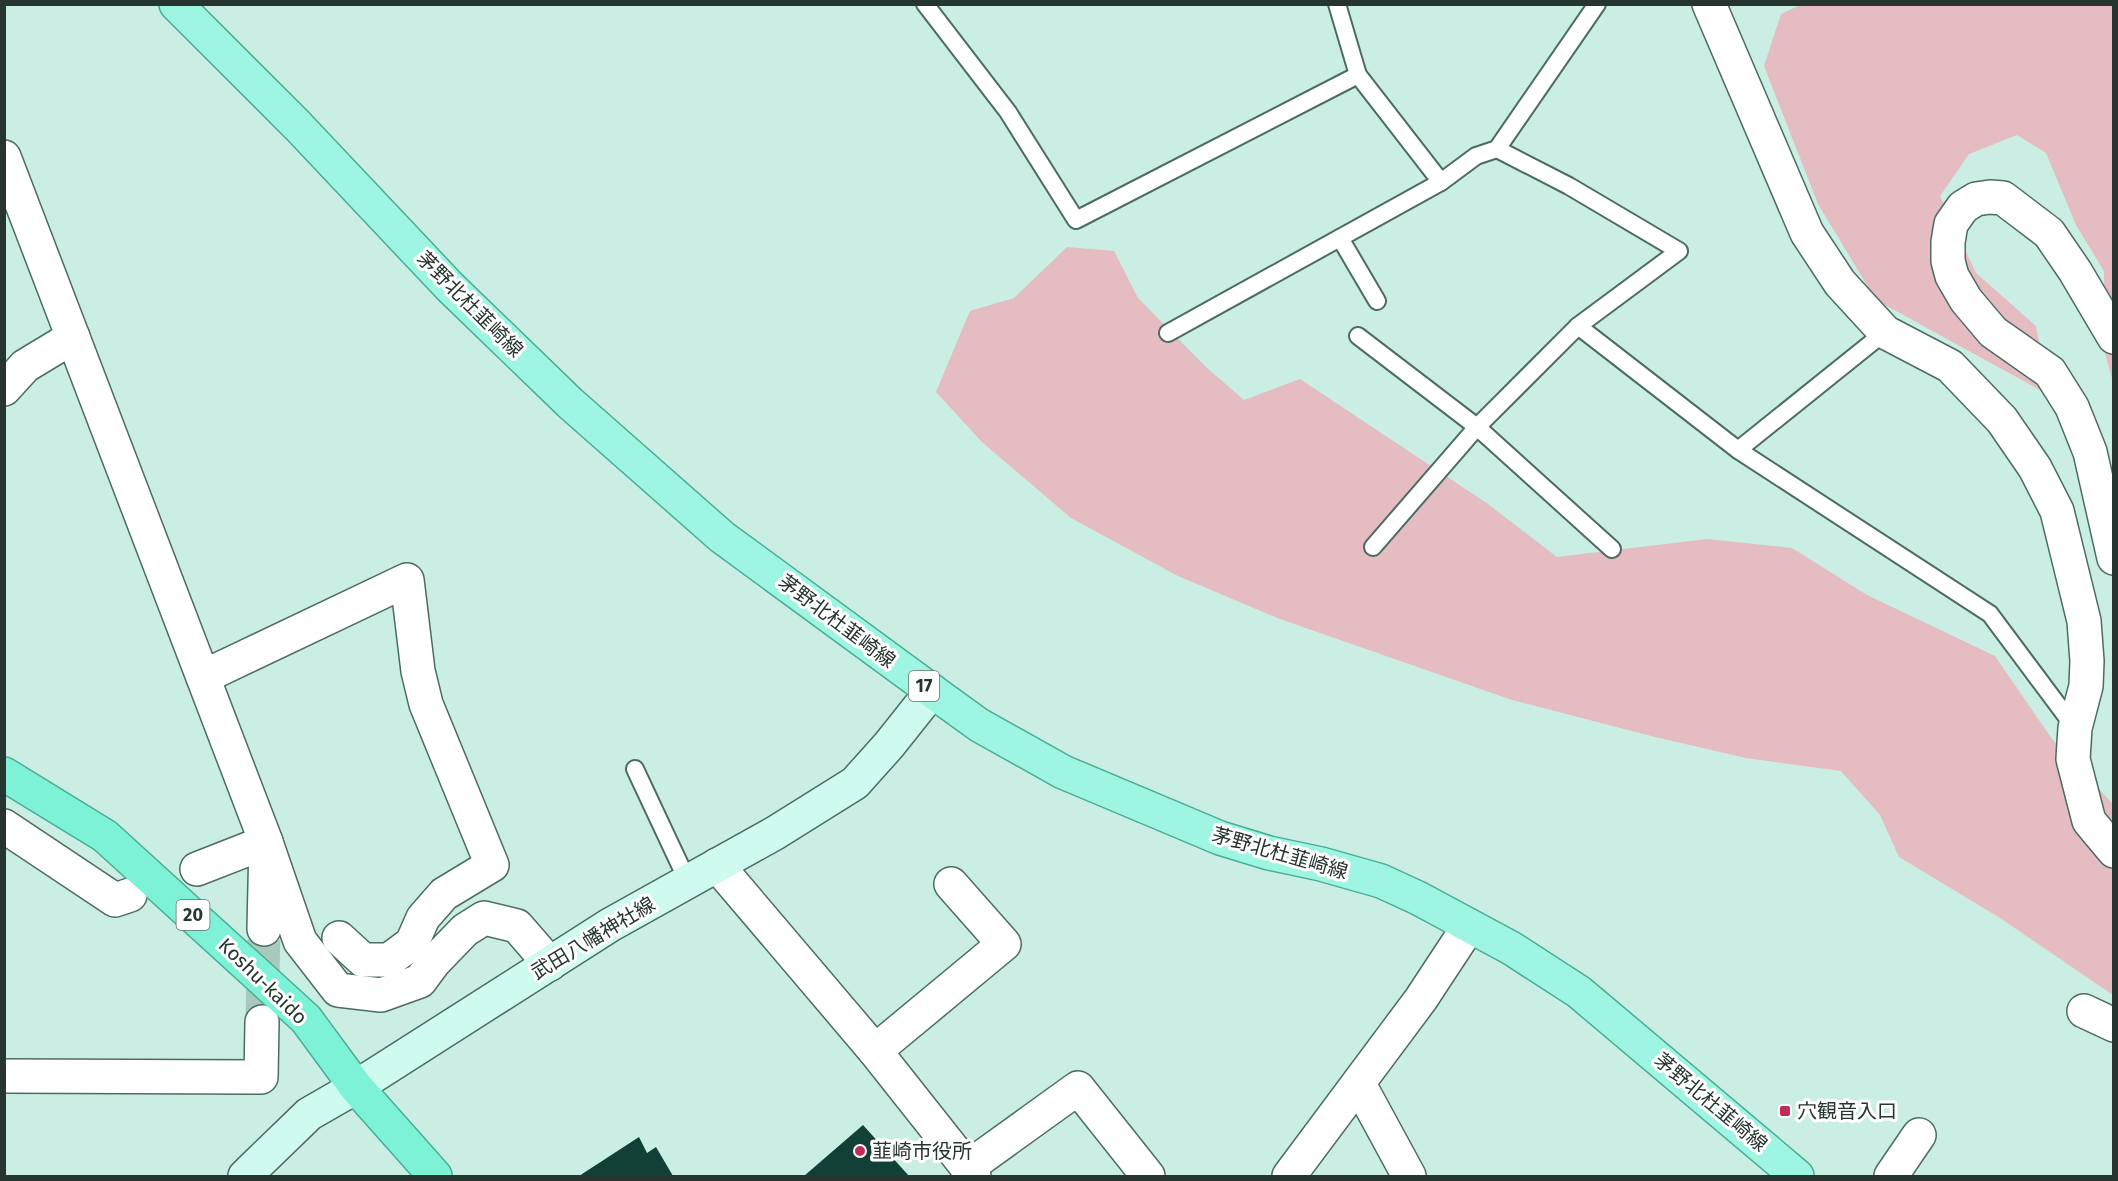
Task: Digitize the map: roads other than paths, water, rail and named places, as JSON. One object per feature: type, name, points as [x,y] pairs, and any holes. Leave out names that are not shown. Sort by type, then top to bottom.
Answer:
[{"type":"highway","name":"Koshu-kaido","points":[[4,774],[105,836],[306,1019],[356,1087],[435,1176]]},
{"type":"main road","name":"茅野北杜韮崎線","points":[[176,4],[298,126],[450,287],[570,403],[722,537],[979,725],[1063,772],[1220,838],[1269,853],[1322,864],[1381,881],[1469,926],[1544,968],[1579,992],[1797,1176]]},
{"type":"main road","name":"武田八幡神社線","points":[[245,1176],[309,1114],[356,1087],[610,925],[775,833],[855,783],[932,691]]},
{"type":"street","points":[[1709,4],[1807,233],[1840,283],[1885,332],[1950,366],[2002,420],[2035,468],[2057,511],[2084,621],[2087,661],[2086,686],[2075,728],[2073,759],[2089,821],[2114,851]]},
{"type":"street","points":[[4,157],[266,842],[300,941],[338,990],[381,995],[420,981],[423,918],[444,894],[492,865],[426,705],[418,671],[407,580],[203,677]]},
{"type":"street","points":[[2114,337],[2075,271],[2049,233],[2003,198],[1976,199],[1963,207],[1951,224],[1948,242],[1948,261],[1958,287],[1993,332],[2049,372],[2073,407],[2090,452],[2114,558]]},
{"type":"street","points":[[4,389],[25,366],[74,338]]},
{"type":"street","points":[[4,826],[115,900],[130,895]]},
{"type":"street","points":[[197,869],[266,842]]},
{"type":"street","points":[[264,929],[266,842]]},
{"type":"street","points":[[717,865],[875,1051],[971,1172],[1078,1089],[1148,1176]]},
{"type":"street","points":[[875,1051],[1004,944],[951,884]]},
{"type":"street","points":[[339,938],[363,960],[389,960],[423,952],[484,918],[517,926],[550,964]]},
{"type":"street","points":[[1289,1176],[1421,999],[1469,926]]},
{"type":"street","points":[[2084,1011],[2114,1025]]},
{"type":"street","points":[[4,1076],[261,1077],[262,1022]]},
{"type":"street","points":[[1359,1084],[1409,1176]]},
{"type":"street","points":[[1891,1176],[1918,1135]]},
{"type":"lane","points":[[1336,4],[1358,75],[1441,182]]},
{"type":"lane","points":[[1168,333],[1441,182],[1476,156],[1497,149],[1597,4]]},
{"type":"lane","points":[[932,7],[1008,112],[1076,220],[1358,75]]},
{"type":"lane","points":[[1373,547],[1477,427],[1578,326],[1679,251],[1569,186],[1497,149]]},
{"type":"lane","points":[[1340,238],[1377,301]]},
{"type":"lane","points":[[1578,326],[1738,450],[1990,614],[2075,728]]},
{"type":"lane","points":[[1738,450],[1885,332]]},
{"type":"lane","points":[[1358,336],[1477,427],[1612,549]]},
{"type":"lane","points":[[2090,452],[2114,483]]},
{"type":"lane","points":[[635,769],[688,882]]},
{"type":"tunnel","points":[[262,1022],[264,929]]},
{"type":"place","name":"穴観音入口","points":[[1785,1111]]},
{"type":"place","name":"韮崎市役所","points":[[860,1151]]}]
